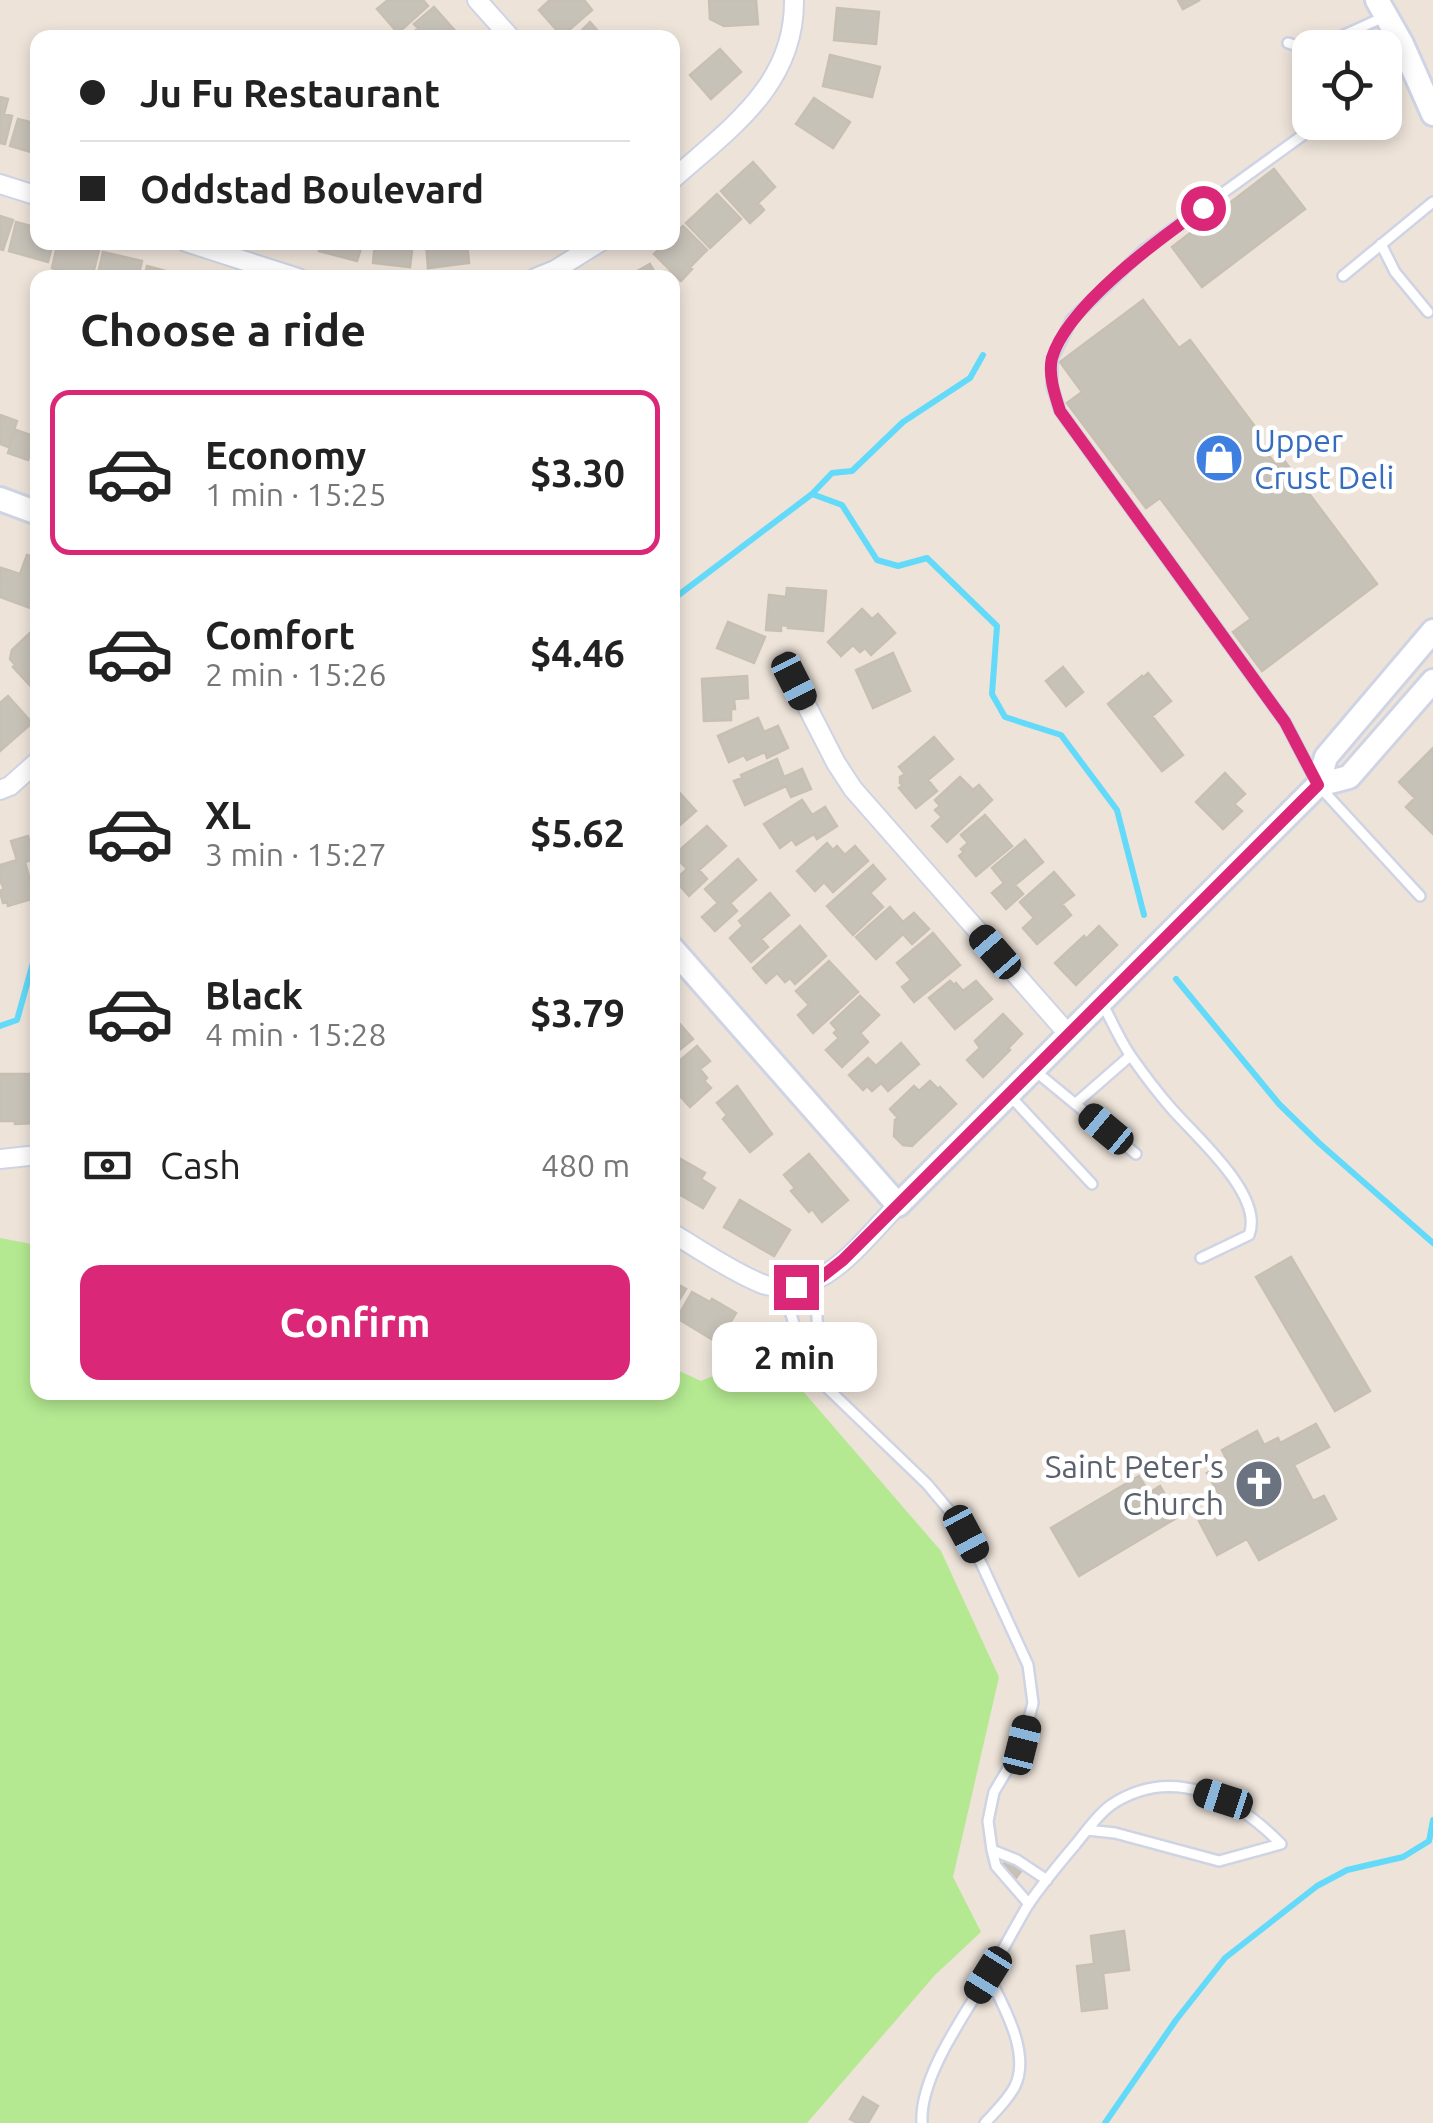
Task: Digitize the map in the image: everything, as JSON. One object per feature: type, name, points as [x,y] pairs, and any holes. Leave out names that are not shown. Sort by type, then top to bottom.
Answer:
[{"type":"street","points":[[477,0],[504,30]]},
{"type":"street","points":[[680,173],[743,116],[778,74],[794,23],[794,0]]},
{"type":"street","points":[[1382,8],[1394,30]]},
{"type":"street","points":[[1402,44],[1433,78]]},
{"type":"street","points":[[1402,44],[1433,114]]},
{"type":"street","points":[[0,184],[30,193]]},
{"type":"street","points":[[211,250],[273,270]]},
{"type":"street","points":[[555,270],[587,250]]},
{"type":"street","points":[[0,499],[30,510]]},
{"type":"street","points":[[680,1238],[772,1287],[808,1284],[832,1270],[1318,785],[1326,757],[1433,631]]},
{"type":"street","points":[[794,681],[836,763],[862,800],[1069,1035]]},
{"type":"street","points":[[1318,785],[1349,777],[1433,681]]},
{"type":"street","points":[[0,790],[30,768]]},
{"type":"street","points":[[680,957],[898,1206]]},
{"type":"street","points":[[0,1159],[30,1156]]},
{"type":"lane","points":[[1288,43],[1304,48],[1320,46],[1382,8]]},
{"type":"lane","points":[[1296,140],[1144,250],[1072,320],[1052,359],[1052,386],[1060,411],[1285,722],[1318,785],[1420,896]]},
{"type":"lane","points":[[1343,276],[1433,202]]},
{"type":"lane","points":[[1381,244],[1395,272],[1428,312]]},
{"type":"lane","points":[[1102,1003],[1130,1056],[1172,1110],[1227,1169],[1250,1214],[1252,1227],[1248,1235],[1201,1258]]},
{"type":"lane","points":[[1075,1104],[1130,1056]]},
{"type":"lane","points":[[1034,1070],[1136,1154]]},
{"type":"lane","points":[[1010,1095],[1092,1184]]},
{"type":"lane","points":[[808,1284],[816,1302],[820,1364],[835,1394]]},
{"type":"lane","points":[[784,1288],[801,1350],[820,1381],[927,1484],[966,1534],[1028,1665],[1032,1702],[1022,1745],[994,1792],[988,1822],[996,1866],[1029,1904]]},
{"type":"lane","points":[[922,2123],[921,2109],[940,2056],[1029,1904],[1087,1830],[1108,1807],[1133,1793],[1161,1787],[1194,1789],[1246,1812],[1281,1844],[1218,1861],[1116,1833],[1087,1830]]},
{"type":"lane","points":[[992,1850],[1017,1860],[1047,1880]]},
{"type":"lane","points":[[985,2123],[1016,2084],[1019,2057],[1016,2036],[988,1975]]},
{"type":"green space","points":[[0,1238],[30,1244],[30,1400],[680,1400],[680,1371],[701,1381],[770,1353],[941,1551],[999,1677],[953,1877],[981,1932],[935,1975],[807,2123],[0,2123]]},
{"type":"building","points":[[388,0],[423,0],[428,6],[401,30],[395,30],[377,9]]},
{"type":"building","points":[[550,0],[584,0],[592,10],[569,30],[557,30],[539,10]]},
{"type":"building","points":[[709,0],[756,0],[758,24],[724,26],[710,19]]},
{"type":"building","points":[[1178,0],[1200,0],[1183,9]]},
{"type":"building","points":[[434,7],[454,30],[416,30],[414,24]]},
{"type":"building","points":[[837,8],[879,12],[876,44],[834,40]]},
{"type":"building","points":[[720,49],[741,72],[711,99],[690,75]]},
{"type":"building","points":[[830,55],[880,67],[872,97],[823,86]]},
{"type":"building","points":[[0,97],[8,99],[4,114],[12,116],[5,144],[0,143]]},
{"type":"building","points":[[814,98],[850,122],[833,148],[796,124]]},
{"type":"building","points":[[18,119],[30,122],[30,152],[10,146]]},
{"type":"building","points":[[753,162],[775,187],[758,203],[764,210],[750,223],[721,191]]},
{"type":"building","points":[[1274,169],[1305,209],[1202,287],[1172,247]]},
{"type":"building","points":[[717,194],[741,219],[710,248],[686,223]]},
{"type":"building","points":[[0,216],[13,220],[3,250],[0,249]]},
{"type":"building","points":[[16,222],[30,226],[30,250],[51,250],[48,262],[9,251]]},
{"type":"building","points":[[683,226],[707,250],[681,281],[680,270],[670,270],[654,254],[658,250],[680,250]]},
{"type":"building","points":[[56,250],[99,250],[94,270],[52,268]]},
{"type":"building","points":[[319,250],[360,250],[357,261]]},
{"type":"building","points":[[374,250],[412,250],[410,267],[373,263]]},
{"type":"building","points":[[427,250],[468,250],[469,263],[428,268]]},
{"type":"building","points":[[103,252],[142,261],[140,270],[99,270]]},
{"type":"building","points":[[1143,300],[1179,348],[1190,340],[1259,432],[1254,436],[1276,465],[1283,459],[1377,584],[1262,671],[1233,632],[1251,619],[1160,498],[1146,508],[1067,403],[1082,392],[1060,362]]},
{"type":"building","points":[[0,415],[17,421],[8,447],[0,444]]},
{"type":"building","points":[[16,430],[30,435],[28,460],[8,453]]},
{"type":"building","points":[[27,555],[30,556],[30,608],[0,597],[1,568],[20,574]]},
{"type":"building","points":[[787,588],[826,591],[823,631],[781,625],[781,631],[766,630],[769,595],[786,597]]},
{"type":"building","points":[[862,609],[872,619],[878,614],[895,633],[871,655],[865,648],[860,652],[853,645],[841,656],[828,642]]},
{"type":"building","points":[[728,622],[765,637],[754,663],[717,648]]},
{"type":"building","points":[[30,633],[30,685],[13,667],[12,650]]},
{"type":"building","points":[[893,653],[910,691],[873,708],[856,670]]},
{"type":"building","points":[[1063,667],[1083,692],[1066,706],[1046,681]]},
{"type":"building","points":[[1148,673],[1171,701],[1152,716],[1183,755],[1162,771],[1108,704]]},
{"type":"building","points":[[747,676],[748,698],[734,699],[731,720],[704,721],[702,679]]},
{"type":"building","points":[[8,696],[30,725],[0,751],[0,703]]},
{"type":"building","points":[[758,718],[764,732],[778,726],[788,748],[767,758],[765,752],[729,762],[718,736]]},
{"type":"building","points":[[934,737],[953,759],[928,780],[937,791],[916,808],[899,788],[903,785],[900,777],[905,774],[899,767]]},
{"type":"building","points":[[1433,748],[1433,834],[1406,807],[1415,798],[1399,782]]},
{"type":"building","points":[[777,759],[784,777],[802,769],[811,789],[791,797],[786,786],[745,805],[734,781]]},
{"type":"building","points":[[1225,773],[1245,794],[1234,804],[1242,811],[1223,829],[1196,802]]},
{"type":"building","points":[[960,777],[973,790],[979,785],[992,800],[947,842],[932,826],[942,817],[935,810],[940,806],[935,800]]},
{"type":"building","points":[[680,793],[696,811],[680,825]]},
{"type":"building","points":[[802,800],[812,815],[825,807],[837,826],[817,839],[814,834],[796,845],[792,839],[780,848],[764,824]]},
{"type":"building","points":[[985,815],[1012,846],[976,876],[959,856],[968,843],[961,835]]},
{"type":"building","points":[[707,826],[726,846],[699,870],[707,879],[689,896],[680,886],[680,875],[687,869],[680,861],[680,850]]},
{"type":"building","points":[[28,836],[30,860],[25,862],[30,899],[8,906],[0,891],[4,889],[0,865],[17,860],[11,841]]},
{"type":"building","points":[[1025,840],[1043,862],[1015,885],[1023,894],[1006,909],[992,893],[1004,883],[992,868]]},
{"type":"building","points":[[827,843],[833,850],[837,846],[845,855],[855,846],[868,861],[833,892],[824,882],[815,891],[797,871]]},
{"type":"building","points":[[738,859],[756,880],[730,903],[737,911],[715,931],[702,917],[718,903],[705,889]]},
{"type":"building","points":[[873,865],[885,879],[870,893],[883,907],[853,935],[827,906]]},
{"type":"building","points":[[1054,872],[1074,895],[1062,904],[1071,915],[1037,944],[1023,928],[1034,918],[1020,902]]},
{"type":"building","points":[[770,893],[789,915],[761,939],[768,947],[751,962],[730,938],[743,926],[739,921]]},
{"type":"building","points":[[890,907],[903,922],[914,913],[929,929],[912,944],[903,934],[876,959],[856,937]]},
{"type":"building","points":[[800,926],[826,956],[795,984],[790,978],[785,982],[777,973],[766,983],[753,968]]},
{"type":"building","points":[[1099,926],[1117,945],[1076,985],[1055,963]]},
{"type":"building","points":[[933,933],[960,965],[914,1002],[902,987],[911,980],[897,963]]},
{"type":"building","points":[[829,961],[858,992],[813,1033],[798,1015],[809,1005],[796,991]]},
{"type":"building","points":[[950,981],[963,991],[976,981],[992,999],[955,1029],[929,998]]},
{"type":"building","points":[[860,996],[879,1015],[860,1033],[868,1042],[842,1067],[826,1050],[839,1038],[831,1023]]},
{"type":"building","points":[[1003,1014],[1022,1034],[983,1077],[967,1060],[980,1048],[975,1041]]},
{"type":"building","points":[[680,1024],[693,1039],[680,1050]]},
{"type":"building","points":[[901,1043],[919,1064],[888,1091],[881,1083],[872,1091],[867,1086],[863,1090],[849,1075],[868,1058],[876,1066]]},
{"type":"building","points":[[697,1046],[710,1061],[700,1069],[711,1088],[690,1107],[680,1096],[680,1060]]},
{"type":"building","points":[[0,1074],[30,1074],[30,1123],[0,1121]]},
{"type":"building","points":[[930,1081],[956,1104],[912,1146],[903,1145],[894,1136],[898,1118],[890,1109],[914,1086],[919,1091]]},
{"type":"building","points":[[737,1086],[772,1134],[750,1152],[723,1119],[727,1115],[717,1103]]},
{"type":"building","points":[[809,1154],[848,1200],[822,1222],[791,1191],[795,1188],[784,1175]]},
{"type":"building","points":[[680,1159],[705,1173],[701,1179],[715,1188],[703,1208],[680,1195]]},
{"type":"building","points":[[740,1200],[790,1230],[774,1256],[724,1227]]},
{"type":"building","points":[[1291,1257],[1370,1391],[1335,1411],[1256,1277]]},
{"type":"building","points":[[692,1292],[736,1313],[718,1343],[680,1320]]},
{"type":"building","name":"Saint Peter's Church","points":[[1316,1424],[1329,1447],[1294,1465],[1313,1501],[1324,1496],[1336,1519],[1259,1560],[1247,1539],[1217,1555],[1199,1521],[1226,1507],[1207,1473],[1228,1462],[1222,1450],[1257,1431],[1264,1445],[1278,1438],[1280,1443]]},
{"type":"building","points":[[1139,1476],[1149,1493],[1160,1486],[1178,1517],[1079,1576],[1051,1528]]},
{"type":"building","points":[[1008,1859],[1022,1870],[1016,1878],[1002,1866]]},
{"type":"building","points":[[1124,1931],[1129,1970],[1103,1973],[1107,2008],[1082,2011],[1077,1966],[1094,1964],[1091,1936]]},
{"type":"building","points":[[863,2097],[878,2106],[868,2123],[857,2123],[850,2119]]},
{"type":"waterway","points":[[812,494],[832,473],[852,471],[903,422],[970,378],[983,355]]},
{"type":"waterway","points":[[680,594],[812,494],[842,505],[877,560],[898,566],[927,558],[997,626],[992,694],[1005,717],[1061,735],[1117,810],[1144,915]]},
{"type":"waterway","points":[[0,1026],[17,1020],[30,973]]},
{"type":"waterway","points":[[1176,979],[1279,1104],[1433,1243]]},
{"type":"waterway","points":[[1105,2123],[1176,2020],[1225,1958],[1317,1886],[1347,1870],[1403,1857],[1429,1841],[1433,1820]]},
{"type":"place","name":"Upper Crust Deli","points":[[1219,458]]},
{"type":"place","name":"Saint Peter's Church","points":[[1259,1484]]},
{"type":"route","points":[[796,1287],[820,1278],[843,1260],[1318,785],[1285,722],[1060,411],[1052,386],[1052,359],[1072,320],[1144,250],[1203,208]]}]
